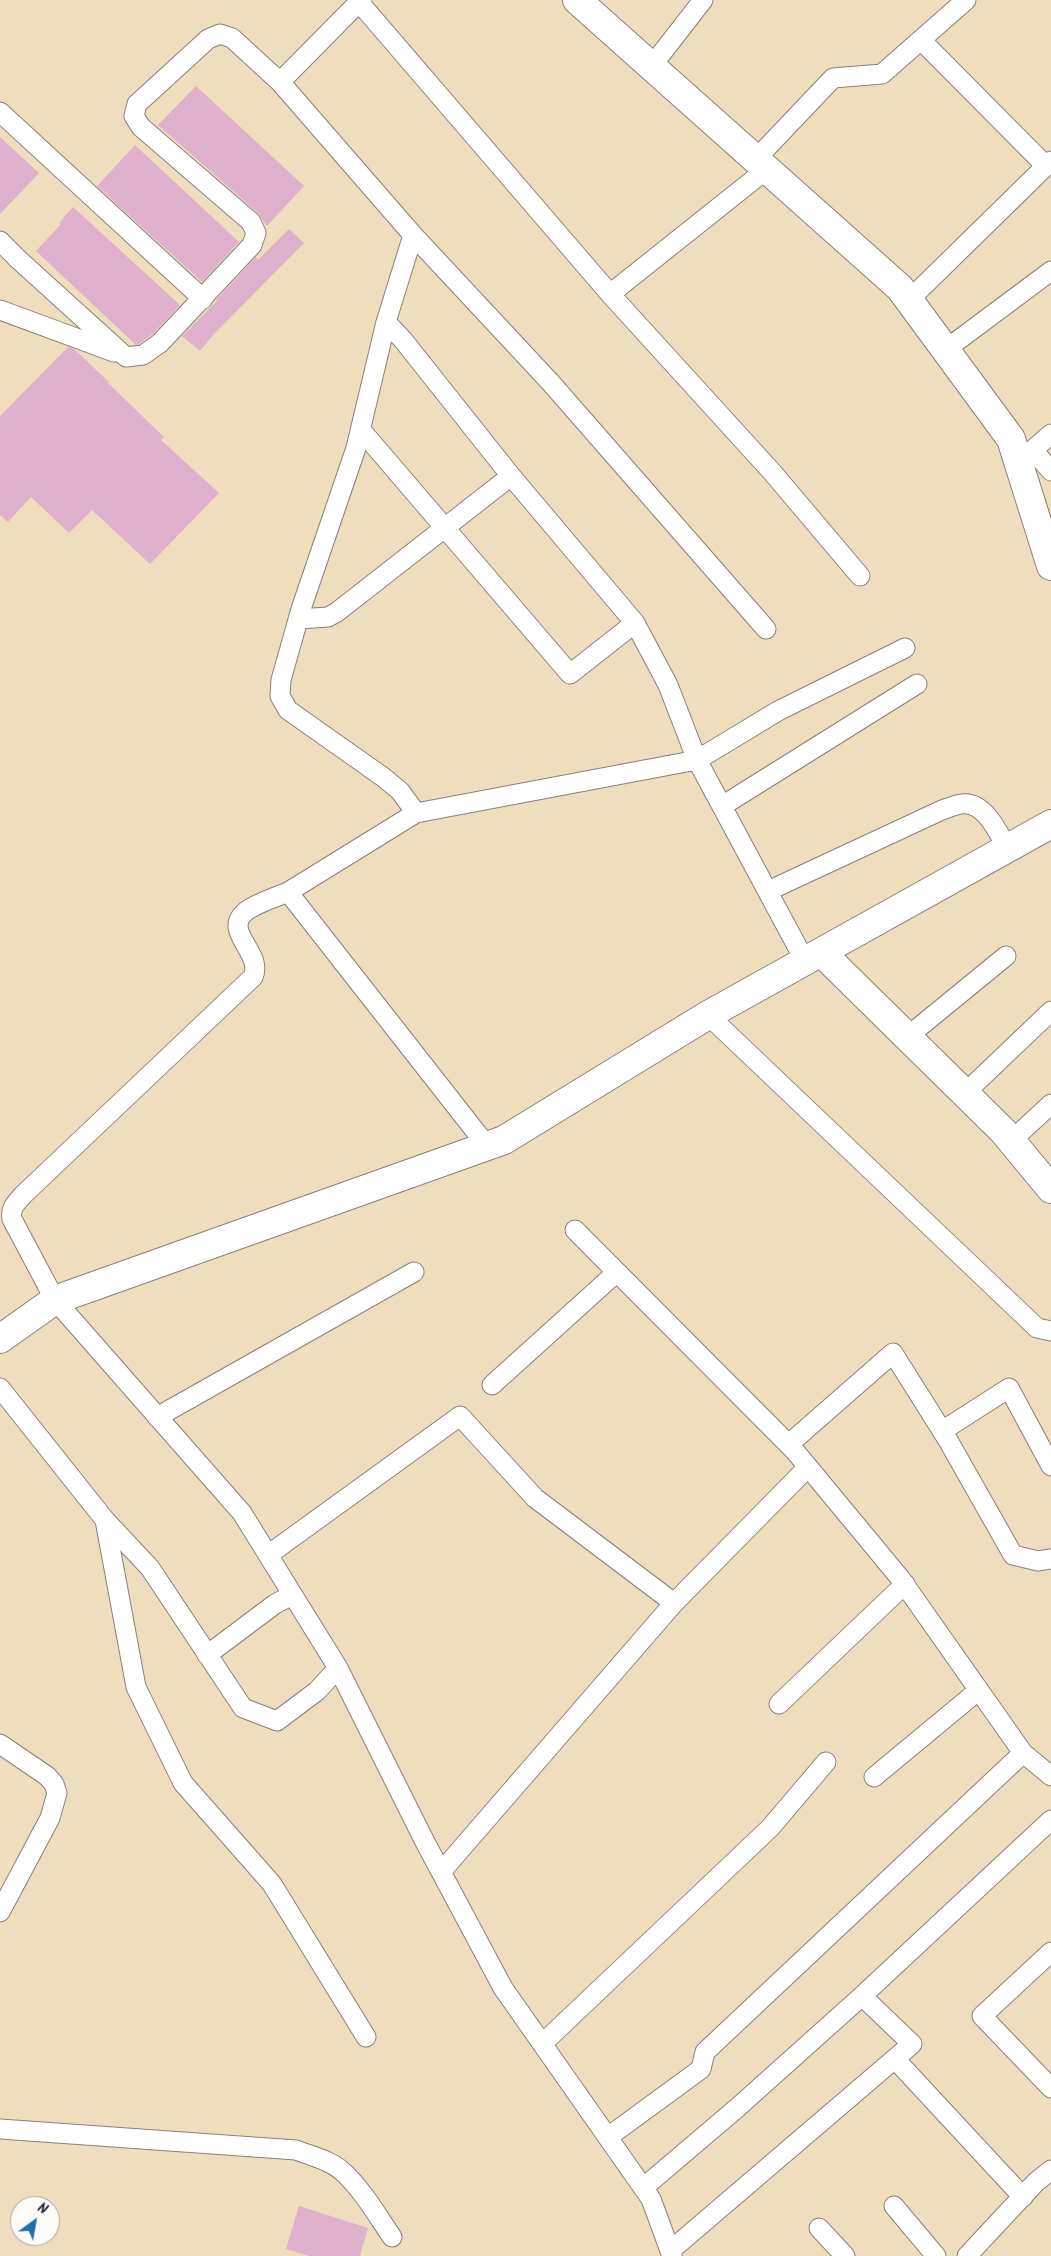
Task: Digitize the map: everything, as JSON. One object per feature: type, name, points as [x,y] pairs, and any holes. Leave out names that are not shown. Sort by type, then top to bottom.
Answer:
[{"type":"street","points":[[577,0],[900,288],[1025,457],[1051,471]]},
{"type":"street","points":[[652,66],[703,0]]},
{"type":"street","points":[[610,294],[761,164],[833,78],[882,74],[966,0]]},
{"type":"street","points":[[280,82],[360,1],[610,294],[772,472],[860,576]]},
{"type":"street","points":[[0,310],[68,333],[126,357],[143,354],[160,343],[252,245],[256,233],[251,222],[141,127],[134,116],[137,104],[208,39],[220,34],[232,38],[280,82],[413,235],[551,383],[766,629]]},
{"type":"street","points":[[909,300],[1048,164],[921,40]]},
{"type":"street","points":[[0,112],[203,298]]},
{"type":"street","points":[[413,235],[386,322],[356,448],[298,619],[281,680],[280,696],[288,710],[400,791],[416,813]]},
{"type":"street","points":[[0,241],[126,357]]},
{"type":"street","points":[[945,350],[1051,271]]},
{"type":"street","points":[[386,322],[403,340],[511,476],[635,623],[668,685],[697,760],[768,891],[813,956],[906,1037],[1011,1141],[1051,1189]]},
{"type":"street","points":[[360,430],[446,527],[570,674],[635,623]]},
{"type":"street","points":[[1025,457],[1051,434]]},
{"type":"street","points":[[1025,457],[1051,566]]},
{"type":"street","points":[[298,619],[328,617],[337,612],[511,476]]},
{"type":"street","points":[[862,1996],[912,2044],[671,2253],[651,2199],[503,1988],[441,1872],[338,1668],[242,1513],[54,1300],[12,1219],[11,1212],[14,1205],[253,976],[257,968],[255,960],[239,934],[239,920],[245,912],[288,892],[416,813],[697,760],[778,711],[905,648]]},
{"type":"street","points":[[722,806],[917,684]]},
{"type":"street","points":[[768,891],[942,810],[963,804],[974,806],[988,815],[1007,848]]},
{"type":"street","points":[[0,1339],[54,1300],[504,1140],[708,1015],[1051,824]]},
{"type":"street","points":[[288,892],[488,1146]]},
{"type":"street","points":[[906,1037],[1006,956]]},
{"type":"street","points":[[964,1094],[1051,1011]]},
{"type":"street","points":[[708,1015],[1037,1328],[1051,1331]]},
{"type":"street","points":[[1011,1141],[1051,1104]]},
{"type":"street","points":[[575,1230],[789,1444],[904,1584],[1023,1753],[1051,1776]]},
{"type":"street","points":[[157,1417],[414,1272]]},
{"type":"street","points":[[492,1385],[617,1272]]},
{"type":"street","points":[[789,1444],[893,1354],[942,1431],[1013,1555],[1038,1561],[1051,1559]]},
{"type":"street","points":[[0,1388],[105,1520],[150,1568],[243,1708],[277,1721],[317,1691],[338,1668]]},
{"type":"street","points":[[942,1431],[1009,1388],[1051,1466]]},
{"type":"street","points":[[268,1555],[460,1416],[535,1498],[674,1603]]},
{"type":"street","points":[[441,1872],[674,1603],[808,1467]]},
{"type":"street","points":[[105,1520],[136,1687],[183,1783],[272,1884],[366,2037]]},
{"type":"street","points":[[779,1704],[904,1584]]},
{"type":"street","points":[[207,1655],[292,1594]]},
{"type":"street","points":[[874,1776],[979,1690]]},
{"type":"street","points":[[0,1744],[47,1776],[54,1784],[57,1793],[50,1818],[0,1912]]},
{"type":"street","points":[[608,2138],[701,2069],[705,2052],[1023,1753]]},
{"type":"street","points":[[542,2044],[770,1828],[826,1762]]},
{"type":"street","points":[[643,2188],[738,2108],[862,1996],[1051,1820]]},
{"type":"street","points":[[1051,1953],[982,2016],[1051,2088]]},
{"type":"street","points":[[895,2059],[1023,2197]]},
{"type":"street","points":[[0,2129],[296,2150],[321,2159],[341,2170],[364,2196],[392,2237]]},
{"type":"street","points":[[967,2256],[1051,2170]]},
{"type":"street","points":[[894,2206],[936,2256]]},
{"type":"street","points":[[820,2228],[845,2256]]},
{"type":"building","points":[[196,86],[304,186],[267,226],[258,213],[158,125]]},
{"type":"building","points":[[0,137],[39,173],[0,214]]},
{"type":"building","points":[[135,145],[239,242],[202,282],[97,186]]},
{"type":"building","points":[[73,207],[180,305],[153,334],[139,344],[136,345],[36,251],[61,224],[59,223]]},
{"type":"building","points":[[289,229],[304,243],[213,335],[200,351],[182,336],[217,301],[256,257],[258,260]]},
{"type":"building","points":[[68,347],[74,349],[109,382],[164,437],[161,440],[219,493],[150,564],[92,510],[69,533],[31,497],[8,522],[0,515],[0,416]]},
{"type":"building","points":[[299,2206],[368,2228],[360,2256],[309,2256],[286,2249]]}]
